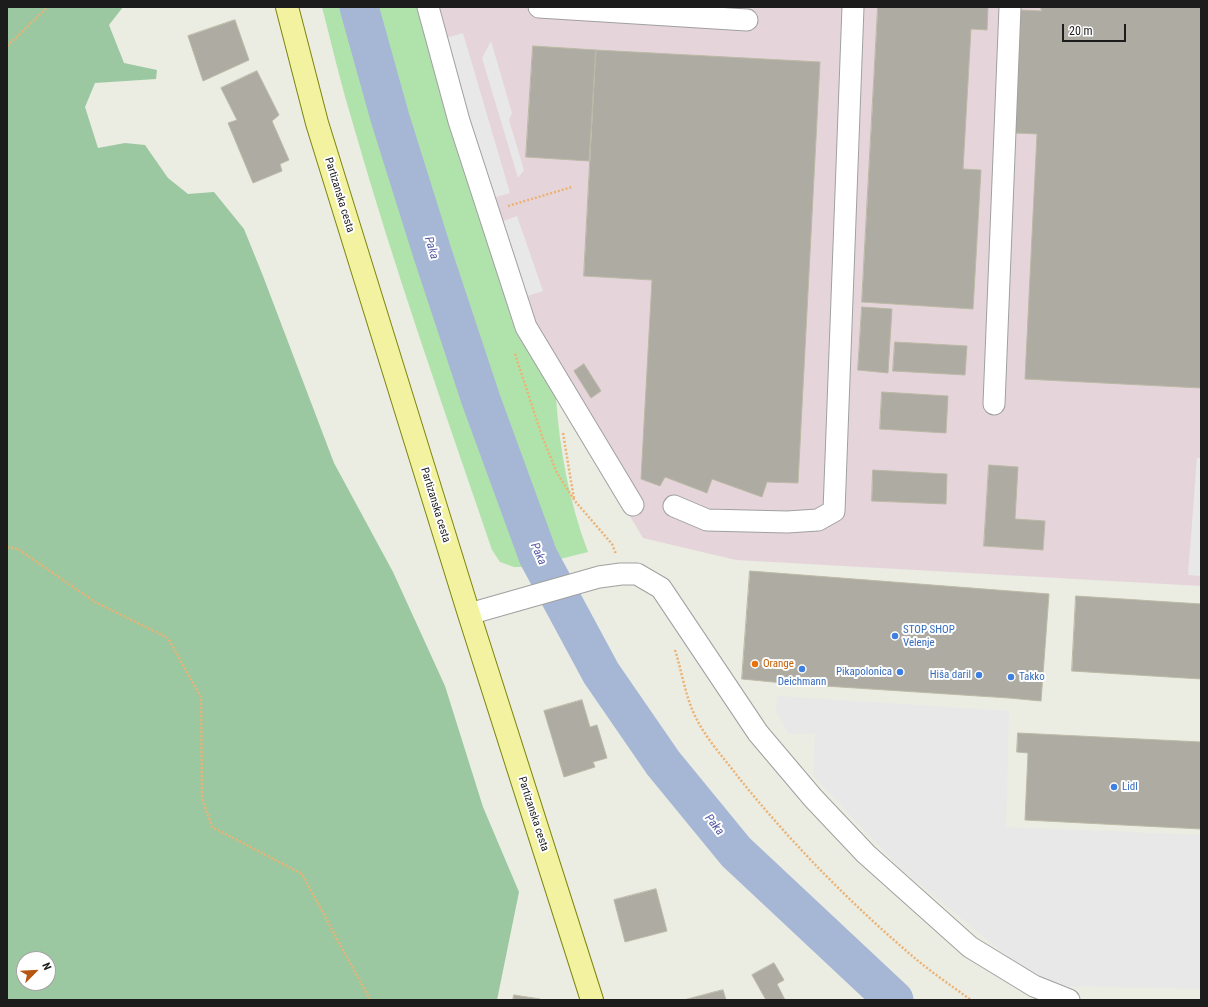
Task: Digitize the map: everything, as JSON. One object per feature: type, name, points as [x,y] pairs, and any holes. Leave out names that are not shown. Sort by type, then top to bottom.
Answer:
[{"type":"main road","name":"Partizanska cesta","points":[[287,7],[317,123],[469,614],[592,1000]]},
{"type":"street","points":[[428,7],[459,121],[526,327],[633,506]]},
{"type":"street","points":[[539,7],[747,20]]},
{"type":"street","points":[[674,506],[707,520],[787,522],[818,520],[834,511],[853,7]]},
{"type":"street","points":[[994,404],[1010,7]]},
{"type":"street","points":[[469,614],[600,577],[621,574],[637,574],[661,588],[758,733],[813,798],[866,854],[970,947],[1034,986],[1069,1000]]},
{"type":"path","points":[[7,46],[48,7]]},
{"type":"path","points":[[488,211],[572,187]]},
{"type":"path","points":[[563,432],[575,501],[612,544],[619,558]]},
{"type":"path","points":[[7,547],[18,549],[95,602],[168,638],[201,697],[202,798],[212,827],[302,874],[370,1000]]},
{"type":"path","points":[[673,646],[687,696],[695,717],[709,739],[758,802],[816,865],[860,909],[918,960],[971,1000]]},
{"type":"shaded area","points":[[427,7],[1201,7],[1201,586],[736,560],[643,538],[557,389]]},
{"type":"shaded area","points":[[463,33],[510,193],[493,198],[446,38]]},
{"type":"shaded area","points":[[491,41],[512,113],[509,120],[524,170],[518,178],[482,58]]},
{"type":"shaded area","points":[[517,216],[543,291],[527,296],[501,222]]},
{"type":"shaded area","points":[[1197,458],[1201,458],[1201,576],[1188,575]]},
{"type":"shaded area","points":[[777,696],[1009,711],[1006,827],[1201,835],[1201,989],[1061,986],[1018,965],[901,869],[813,776],[815,734],[789,734],[776,711]]},
{"type":"green space","points":[[7,7],[123,7],[109,25],[124,63],[157,70],[156,79],[95,83],[85,107],[98,148],[125,143],[145,145],[168,178],[188,194],[214,192],[244,229],[334,463],[393,572],[445,686],[483,807],[519,892],[497,1000],[7,1000]]},
{"type":"green space","points":[[322,7],[349,7],[378,113],[482,439],[524,548],[533,567],[514,567],[500,562],[492,550],[385,231],[344,95]]},
{"type":"green space","points":[[367,7],[420,7],[557,389],[556,399],[566,476],[581,533],[588,552],[548,562],[500,433],[456,302],[375,39]]},
{"type":"building","points":[[878,7],[988,7],[987,30],[971,29],[963,169],[981,170],[973,309],[862,302]]},
{"type":"building","points":[[1041,7],[1201,7],[1201,388],[1025,379],[1037,134],[1015,133],[1021,10],[1041,11]]},
{"type":"building","points":[[235,20],[249,60],[203,81],[188,36]]},
{"type":"building","points":[[533,46],[596,50],[589,161],[526,157]]},
{"type":"building","points":[[596,50],[820,62],[798,483],[767,482],[762,497],[712,479],[707,493],[665,477],[660,486],[641,479],[652,280],[584,276]]},
{"type":"building","points":[[257,71],[279,115],[272,121],[289,160],[280,164],[282,171],[253,183],[228,123],[237,120],[221,88]]},
{"type":"building","points":[[862,307],[892,309],[888,373],[858,370]]},
{"type":"building","points":[[895,342],[967,346],[965,375],[893,371]]},
{"type":"building","points":[[584,364],[601,391],[591,398],[574,371]]},
{"type":"building","points":[[882,392],[948,396],[946,433],[880,429]]},
{"type":"building","points":[[989,465],[1018,467],[1015,519],[1045,521],[1043,550],[984,546]]},
{"type":"building","points":[[873,470],[947,474],[946,504],[872,501]]},
{"type":"building","name":"STOP SHOP Velenje","points":[[750,571],[1049,594],[1041,701],[742,679]]},
{"type":"building","points":[[1076,596],[1201,604],[1201,679],[1072,671]]},
{"type":"building","points":[[582,700],[590,727],[597,725],[607,758],[593,762],[595,767],[564,777],[544,711]]},
{"type":"building","name":"Lidl","points":[[1018,733],[1201,742],[1201,829],[1025,820],[1028,753],[1017,752]]},
{"type":"building","points":[[656,889],[667,931],[625,942],[614,900]]},
{"type":"building","points":[[774,963],[784,980],[777,984],[785,1000],[766,1000],[752,975]]},
{"type":"building","points":[[723,990],[726,1000],[684,1000]]},
{"type":"building","points":[[514,995],[540,999],[540,1000],[513,1000]]},
{"type":"waterway","name":"Paka","points":[[359,7],[390,118],[481,400],[538,556],[601,673],[663,763],[736,852],[894,1000]]},
{"type":"place","name":"STOP SHOP Velenje","points":[[895,636]]},
{"type":"place","name":"Orange","points":[[755,664]]},
{"type":"place","name":"Deichmann","points":[[802,669]]},
{"type":"place","name":"Pikapolonica","points":[[900,672]]},
{"type":"place","name":"Hiša daril","points":[[979,675]]},
{"type":"place","name":"Takko","points":[[1011,677]]},
{"type":"place","name":"Lidl","points":[[1114,787]]}]
